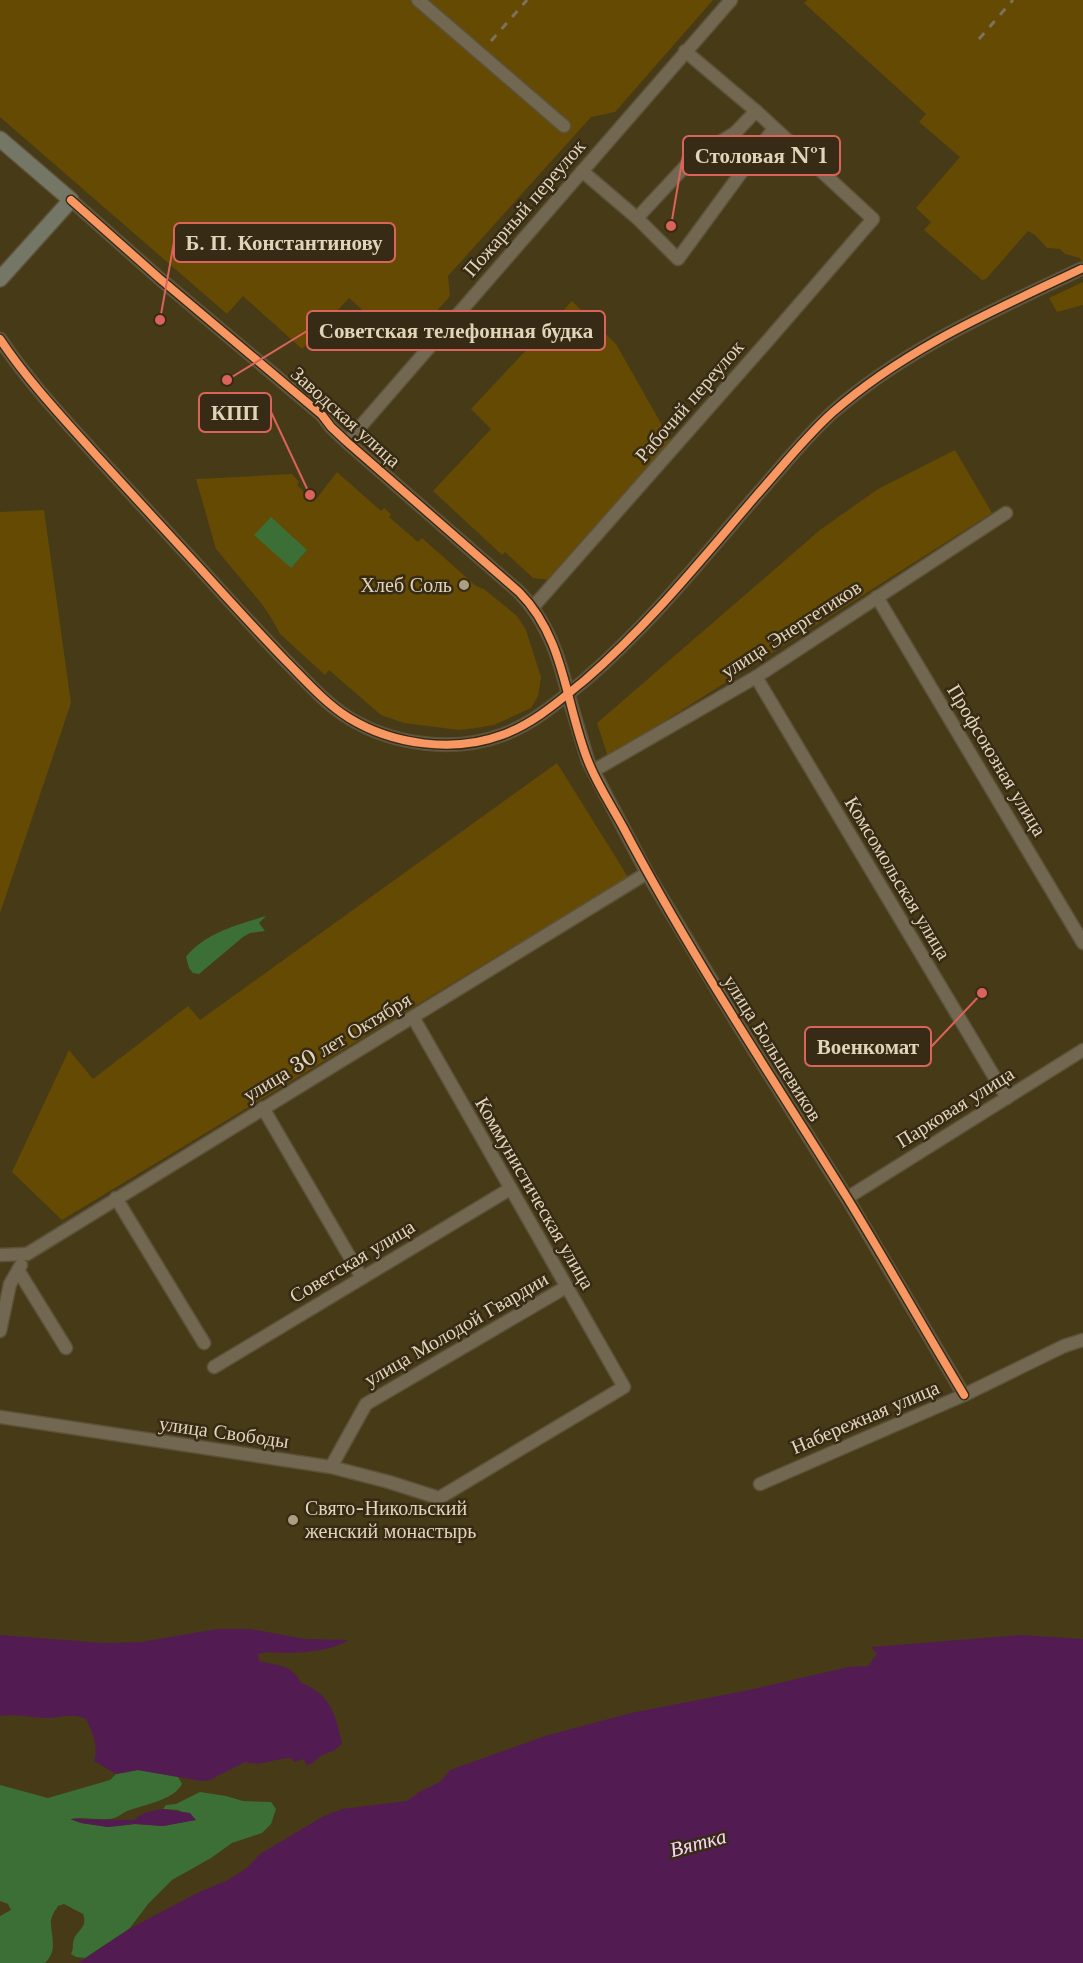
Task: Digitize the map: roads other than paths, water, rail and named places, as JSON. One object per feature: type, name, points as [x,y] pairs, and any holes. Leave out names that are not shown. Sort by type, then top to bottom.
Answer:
[{"type":"main road","name":"Заводская улица","points":[[0,138],[71,200]]},
{"type":"main road","points":[[0,279],[71,200]]},
{"type":"street","points":[[418,0],[564,126]]},
{"type":"street","name":"Пожарный переулок","points":[[347,442],[731,0]]},
{"type":"street","points":[[582,171],[637,218],[678,260],[774,128],[685,51]]},
{"type":"street","points":[[637,218],[692,159],[735,133],[756,111]]},
{"type":"street","name":"Рабочий переулок","points":[[533,607],[873,219],[774,128]]},
{"type":"street","name":"Заводская улица","points":[[71,200],[159,278],[322,415],[347,442],[519,592],[533,607],[554,645],[572,708]]},
{"type":"street","points":[[0,339],[22,370],[58,413],[250,624],[317,693],[353,720],[384,734],[432,744],[465,743],[500,736],[527,723],[560,700],[611,657],[653,615],[802,443],[833,412],[866,385],[924,346],[1081,269]]},
{"type":"street","name":"улица Энергетиков","points":[[593,771],[756,677],[1006,513]]},
{"type":"street","name":"Профсоюзная улица","points":[[877,597],[1083,943]]},
{"type":"street","name":"Комсомольская улица","points":[[756,677],[1007,1098]]},
{"type":"street","name":"улица Большевиков","points":[[572,708],[593,771],[647,873],[739,1026],[847,1198],[964,1395]]},
{"type":"street","name":"улица 30 лет Октября","points":[[27,1254],[647,873]]},
{"type":"street","name":"Коммунистическая улица","points":[[413,1017],[624,1388],[439,1498]]},
{"type":"street","name":"Парковая улица","points":[[847,1198],[1083,1050]]},
{"type":"street","points":[[263,1108],[362,1278]]},
{"type":"street","name":"Советская улица","points":[[214,1367],[510,1189]]},
{"type":"street","points":[[116,1198],[204,1343]]},
{"type":"street","points":[[0,1255],[27,1254]]},
{"type":"street","points":[[0,1331],[10,1284],[27,1254]]},
{"type":"street","points":[[18,1270],[66,1348]]},
{"type":"street","name":"улица Молодой Гвардии","points":[[330,1467],[366,1404],[566,1287]]},
{"type":"street","name":"Набережная улица","points":[[760,1484],[964,1395],[1064,1346],[1083,1340]]},
{"type":"street","name":"улица Свободы","points":[[0,1417],[330,1467],[439,1498]]},
{"type":"water","points":[[217,1629],[251,1629],[305,1639],[348,1640],[336,1646],[313,1651],[258,1654],[259,1661],[289,1669],[301,1683],[325,1699],[334,1714],[342,1743],[309,1765],[306,1765],[304,1759],[295,1762],[290,1758],[262,1763],[245,1762],[210,1780],[202,1781],[138,1770],[116,1774],[94,1761],[95,1745],[92,1734],[86,1719],[80,1717],[0,1716],[0,1635],[105,1643],[141,1642]]},
{"type":"water","name":"Вятка","points":[[1022,1635],[1083,1639],[1083,1963],[78,1963],[129,1929],[199,1892],[226,1881],[247,1868],[260,1854],[324,1816],[342,1809],[407,1801],[419,1792],[440,1782],[450,1770],[545,1736],[631,1713],[749,1690],[848,1667],[868,1666],[877,1654],[871,1647]]},
{"type":"water","points":[[163,1809],[190,1813],[196,1820],[163,1826],[135,1824],[108,1827],[70,1819],[134,1820],[151,1811]]},
{"type":"railway","points":[[491,41],[527,0]]},
{"type":"railway","points":[[979,39],[1013,0]]},
{"type":"place","name":"Столовая №1","points":[[671,226]]},
{"type":"place","name":"Б. П. Константинову","points":[[160,320]]},
{"type":"place","name":"Советская телефонная будка","points":[[227,380]]},
{"type":"place","name":"КПП","points":[[310,495]]},
{"type":"place","name":"Хлеб Соль","points":[[464,585]]},
{"type":"place","name":"Военкомат","points":[[982,993]]},
{"type":"place","name":"Свято-Никольский женский монастырь","points":[[293,1520]]}]
